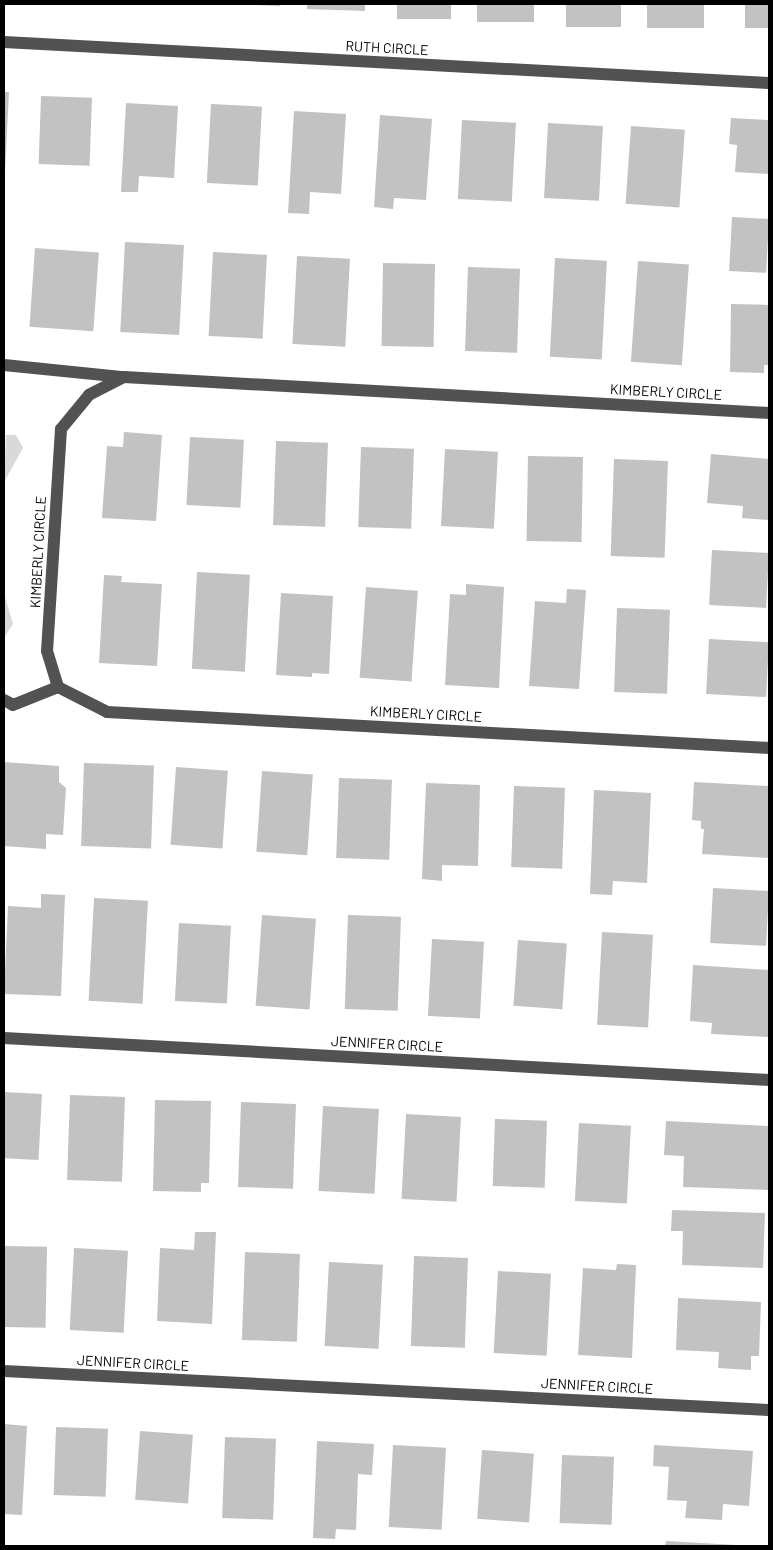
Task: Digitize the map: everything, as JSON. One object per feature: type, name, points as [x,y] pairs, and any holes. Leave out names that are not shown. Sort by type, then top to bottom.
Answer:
[{"type":"street","name":"RUTH CIRCLE","points":[[4,42],[769,83]]},
{"type":"street","points":[[4,365],[124,377]]},
{"type":"street","name":"KIMBERLY CIRCLE","points":[[769,413],[124,377],[89,394],[61,428],[47,651],[58,687],[108,712],[769,748]]},
{"type":"street","points":[[4,700],[13,705],[58,687]]},
{"type":"street","name":"JENNIFER CIRCLE","points":[[4,1038],[769,1080]]},
{"type":"street","name":"JENNIFER CIRCLE","points":[[4,1372],[769,1410]]},
{"type":"shaded area","points":[[6,435],[16,435],[23,448],[4,482]]},
{"type":"shaded area","points":[[4,594],[13,624],[4,638]]},
{"type":"building","points":[[280,4],[280,6],[256,5]]},
{"type":"building","points":[[307,4],[365,4],[365,11],[307,9]]},
{"type":"building","points":[[397,4],[451,4],[451,19],[397,19]]},
{"type":"building","points":[[477,4],[534,4],[534,22],[477,22]]},
{"type":"building","points":[[566,4],[621,4],[621,27],[566,27]]},
{"type":"building","points":[[647,4],[704,4],[704,28],[647,28]]},
{"type":"building","points":[[745,4],[769,4],[769,28],[745,28]]},
{"type":"building","points":[[4,92],[9,92],[5,171],[4,171]]},
{"type":"building","points":[[41,96],[92,98],[90,166],[39,164]]},
{"type":"building","points":[[126,103],[178,106],[174,178],[139,176],[138,192],[121,192]]},
{"type":"building","points":[[211,104],[262,107],[258,186],[207,183]]},
{"type":"building","points":[[294,111],[346,114],[341,194],[310,192],[309,214],[288,213]]},
{"type":"building","points":[[380,115],[432,119],[426,200],[394,198],[393,209],[374,207]]},
{"type":"building","points":[[731,118],[769,120],[769,174],[735,172],[737,145],[729,144]]},
{"type":"building","points":[[462,120],[516,123],[512,202],[458,199]]},
{"type":"building","points":[[548,123],[603,126],[599,201],[544,198]]},
{"type":"building","points":[[631,126],[685,130],[679,208],[626,204]]},
{"type":"building","points":[[732,217],[769,219],[766,273],[729,271]]},
{"type":"building","points":[[125,242],[184,245],[179,335],[120,332]]},
{"type":"building","points":[[35,248],[99,252],[93,331],[29,327]]},
{"type":"building","points":[[213,252],[267,255],[263,339],[209,336]]},
{"type":"building","points":[[297,256],[350,259],[345,347],[292,344]]},
{"type":"building","points":[[555,258],[607,261],[602,360],[550,357]]},
{"type":"building","points":[[638,261],[689,265],[682,365],[631,362]]},
{"type":"building","points":[[383,263],[435,264],[434,347],[382,346]]},
{"type":"building","points":[[468,267],[520,269],[517,353],[465,351]]},
{"type":"building","points":[[731,304],[769,305],[769,365],[764,365],[764,373],[730,372]]},
{"type":"building","points":[[124,432],[162,435],[156,521],[102,518],[107,446],[123,447]]},
{"type":"building","points":[[190,437],[244,440],[240,508],[186,505]]},
{"type":"building","points":[[276,441],[328,443],[325,527],[273,525]]},
{"type":"building","points":[[361,447],[414,449],[411,529],[358,527]]},
{"type":"building","points":[[445,449],[498,452],[494,529],[441,526]]},
{"type":"building","points":[[711,454],[769,459],[769,520],[742,518],[743,506],[707,503]]},
{"type":"building","points":[[528,456],[583,457],[582,542],[527,541]]},
{"type":"building","points":[[614,459],[668,461],[665,558],[611,556]]},
{"type":"building","points":[[712,550],[769,553],[766,608],[709,605]]},
{"type":"building","points":[[197,572],[250,575],[245,672],[192,669]]},
{"type":"building","points":[[104,575],[122,576],[121,582],[162,584],[157,666],[99,663]]},
{"type":"building","points":[[466,584],[504,587],[499,688],[445,685],[450,594],[466,595]]},
{"type":"building","points":[[366,587],[418,591],[412,681],[360,678]]},
{"type":"building","points":[[567,589],[586,590],[579,689],[529,686],[535,601],[566,603]]},
{"type":"building","points":[[281,593],[333,596],[329,674],[312,673],[312,677],[276,675]]},
{"type":"building","points":[[617,608],[670,610],[667,694],[614,692]]},
{"type":"building","points":[[709,639],[769,642],[766,697],[706,694]]},
{"type":"building","points":[[4,762],[59,766],[59,782],[66,788],[63,835],[46,834],[46,849],[4,846]]},
{"type":"building","points":[[84,763],[154,765],[151,848],[81,846]]},
{"type":"building","points":[[176,767],[228,771],[222,848],[171,845]]},
{"type":"building","points":[[262,771],[313,775],[307,855],[256,852]]},
{"type":"building","points":[[339,778],[392,780],[389,860],[336,858]]},
{"type":"building","points":[[694,782],[769,786],[769,858],[702,854],[704,829],[701,829],[701,821],[692,820]]},
{"type":"building","points":[[426,783],[480,785],[478,866],[442,865],[442,881],[422,879]]},
{"type":"building","points":[[514,786],[565,788],[562,869],[511,867]]},
{"type":"building","points":[[594,790],[651,793],[647,883],[613,881],[612,895],[590,894]]},
{"type":"building","points":[[713,888],[769,891],[766,946],[710,943]]},
{"type":"building","points":[[41,894],[65,895],[61,996],[4,994],[8,906],[41,908]]},
{"type":"building","points":[[94,898],[148,901],[143,1004],[89,1001]]},
{"type":"building","points":[[262,915],[316,919],[310,1010],[256,1006]]},
{"type":"building","points":[[348,915],[401,917],[398,1011],[345,1009]]},
{"type":"building","points":[[179,923],[231,926],[227,1004],[175,1001]]},
{"type":"building","points":[[602,932],[653,935],[648,1028],[597,1025]]},
{"type":"building","points":[[432,939],[484,942],[480,1019],[428,1016]]},
{"type":"building","points":[[518,940],[567,943],[562,1009],[513,1006]]},
{"type":"building","points":[[693,965],[769,970],[769,1037],[711,1034],[712,1023],[690,1021]]},
{"type":"building","points":[[4,1092],[42,1094],[38,1160],[4,1158]]},
{"type":"building","points":[[70,1095],[125,1097],[122,1182],[67,1180]]},
{"type":"building","points":[[155,1100],[211,1101],[209,1183],[201,1183],[201,1192],[153,1191]]},
{"type":"building","points":[[241,1102],[296,1104],[293,1189],[238,1187]]},
{"type":"building","points":[[323,1106],[379,1109],[374,1194],[319,1191]]},
{"type":"building","points":[[406,1114],[461,1117],[456,1202],[402,1199]]},
{"type":"building","points":[[495,1119],[547,1121],[545,1188],[493,1186]]},
{"type":"building","points":[[666,1121],[769,1126],[768,1190],[683,1187],[684,1156],[664,1155]]},
{"type":"building","points":[[579,1123],[631,1126],[627,1204],[575,1201]]},
{"type":"building","points":[[672,1210],[765,1213],[763,1268],[682,1265],[683,1231],[671,1231]]},
{"type":"building","points":[[195,1232],[216,1232],[212,1324],[157,1321],[160,1248],[194,1250]]},
{"type":"building","points":[[4,1246],[47,1247],[46,1328],[4,1327]]},
{"type":"building","points":[[74,1248],[128,1251],[124,1333],[70,1330]]},
{"type":"building","points":[[245,1252],[300,1254],[297,1342],[242,1340]]},
{"type":"building","points":[[414,1256],[468,1258],[465,1348],[411,1346]]},
{"type":"building","points":[[329,1262],[383,1265],[379,1349],[325,1346]]},
{"type":"building","points":[[617,1264],[636,1265],[632,1358],[578,1355],[583,1268],[616,1270]]},
{"type":"building","points":[[498,1271],[551,1274],[547,1356],[494,1353]]},
{"type":"building","points":[[678,1298],[761,1302],[759,1356],[751,1356],[751,1370],[718,1368],[719,1352],[676,1350]]},
{"type":"building","points":[[4,1424],[27,1426],[22,1515],[4,1514]]},
{"type":"building","points":[[56,1427],[108,1429],[106,1497],[54,1495]]},
{"type":"building","points":[[140,1431],[193,1435],[188,1504],[135,1500]]},
{"type":"building","points":[[225,1437],[276,1439],[273,1520],[222,1518]]},
{"type":"building","points":[[317,1441],[374,1444],[372,1475],[358,1474],[356,1530],[336,1529],[335,1539],[313,1538]]},
{"type":"building","points":[[393,1445],[446,1448],[442,1530],[389,1527]]},
{"type":"building","points":[[654,1445],[753,1451],[749,1506],[723,1504],[722,1520],[685,1518],[687,1501],[667,1500],[669,1467],[653,1466]]},
{"type":"building","points":[[482,1450],[534,1454],[529,1522],[477,1519]]},
{"type":"building","points":[[562,1455],[614,1457],[612,1525],[560,1523]]},
{"type":"building","points":[[666,1541],[737,1545],[737,1546],[665,1546]]}]
